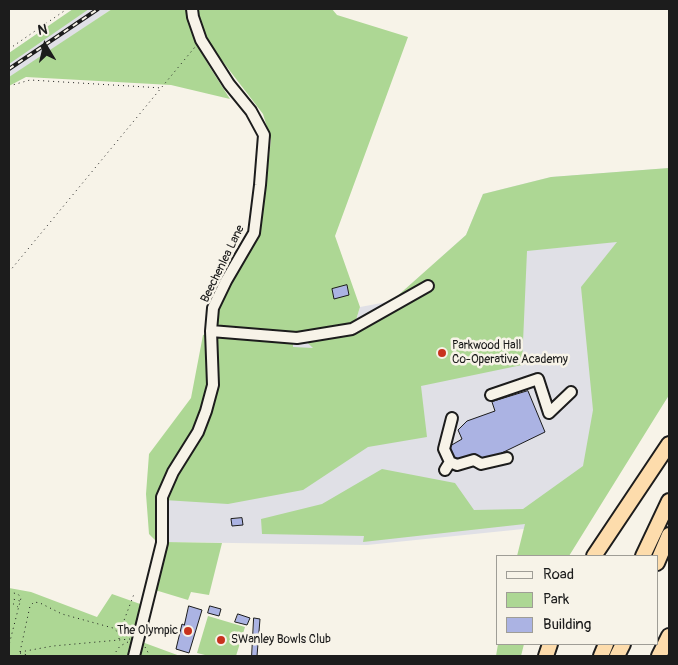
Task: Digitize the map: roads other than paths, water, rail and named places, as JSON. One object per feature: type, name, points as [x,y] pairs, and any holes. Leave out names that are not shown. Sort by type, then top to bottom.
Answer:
[{"type":"highway","points":[[595,555],[669,444]]},
{"type":"highway","points":[[643,555],[669,501]]},
{"type":"highway","points":[[658,561],[669,535]]},
{"type":"highway","points":[[659,656],[669,636]]},
{"type":"street","name":"Beechenlea Lane","points":[[134,656],[161,550],[162,497],[173,472],[198,432],[213,385],[211,330],[214,308],[226,281],[254,233],[264,135],[251,111],[229,84],[201,40],[192,9]]},
{"type":"street","points":[[211,330],[297,338],[352,329],[428,286]]},
{"type":"street","points":[[492,395],[538,379],[549,413],[571,392]]},
{"type":"street","points":[[452,418],[444,449],[447,466],[457,465],[469,460],[481,464],[507,458]]},
{"type":"railway","points":[[9,69],[98,9]]},
{"type":"place","name":"Parkwood Hall Co-Operative Academy","points":[[442,353]]},
{"type":"place","name":"The Olympic","points":[[188,631]]},
{"type":"place","name":"SWanley Bowls Club","points":[[221,640]]}]
